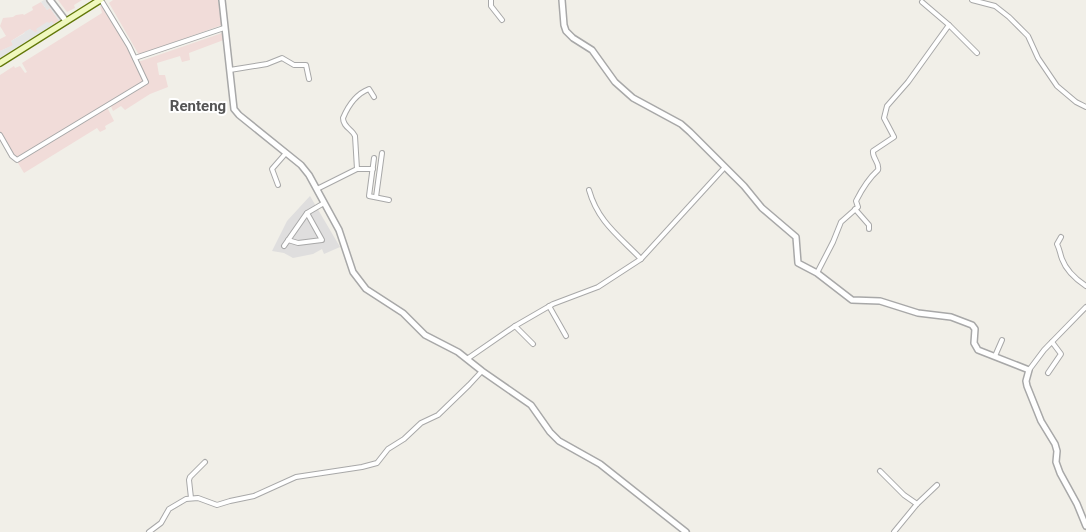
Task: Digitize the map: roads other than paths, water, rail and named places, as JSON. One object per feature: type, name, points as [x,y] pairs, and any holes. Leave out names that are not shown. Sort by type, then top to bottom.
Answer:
[{"type":"main road","points":[[0,63],[100,0]]},
{"type":"street","points":[[50,0],[66,21]]},
{"type":"street","points":[[0,135],[12,156],[17,160],[146,82],[118,27],[100,0]]},
{"type":"street","points":[[222,0],[235,111],[305,170],[317,189],[344,242],[353,272],[360,283],[403,313],[425,336],[452,348],[531,405],[550,432],[559,441],[600,464],[686,532]]},
{"type":"street","points":[[491,0],[490,6],[502,20]]},
{"type":"street","points":[[562,0],[566,31],[592,50],[614,82],[632,98],[686,128],[744,186],[762,208],[796,237],[798,263],[817,273],[842,294],[855,301],[880,301],[912,312],[950,316],[965,322],[975,329],[974,343],[976,349],[1028,370]]},
{"type":"street","points":[[972,0],[996,6],[1009,17],[1028,36],[1038,58],[1057,86],[1076,102],[1086,107]]},
{"type":"street","points":[[922,2],[977,53]]},
{"type":"street","points":[[817,273],[841,222],[858,206],[856,201],[863,187],[879,168],[873,151],[894,137],[884,118],[887,106],[916,72],[949,25]]},
{"type":"street","points":[[135,58],[224,28]]},
{"type":"street","points":[[230,70],[267,64],[281,58],[294,65],[306,65],[309,79]]},
{"type":"street","points":[[358,169],[355,136],[345,125],[343,118],[359,94],[368,89],[374,97]]},
{"type":"street","points":[[278,185],[272,169],[286,153]]},
{"type":"street","points":[[376,197],[382,153]]},
{"type":"street","points":[[374,158],[369,196],[389,200]]},
{"type":"street","points":[[467,359],[549,306],[598,287],[641,258],[725,167]]},
{"type":"street","points":[[317,189],[358,169],[379,170]]},
{"type":"street","points":[[590,190],[594,206],[607,226],[641,258]]},
{"type":"street","points":[[284,246],[307,213],[324,203]]},
{"type":"street","points":[[855,209],[866,220],[869,229]]},
{"type":"street","points":[[288,240],[298,243],[322,240],[307,213]]},
{"type":"street","points":[[1061,238],[1057,244],[1061,251],[1062,260],[1077,280],[1086,286]]},
{"type":"street","points":[[549,306],[566,336]]},
{"type":"street","points":[[1086,307],[1028,370],[1026,381],[1041,421],[1055,444],[1057,451],[1056,462],[1060,473],[1077,504],[1086,526]]},
{"type":"street","points":[[516,326],[533,344]]},
{"type":"street","points":[[995,356],[1002,340]]},
{"type":"street","points":[[1048,373],[1061,354],[1052,342]]},
{"type":"street","points":[[149,532],[161,523],[169,509],[191,498],[198,498],[217,505],[230,500],[254,496],[292,478],[377,463],[388,449],[402,441],[417,426],[438,415],[482,370]]},
{"type":"street","points":[[191,498],[190,477],[205,462]]},
{"type":"street","points":[[880,471],[904,495],[917,504]]},
{"type":"street","points":[[894,532],[917,504],[937,484]]},
{"type":"district","name":"Renteng","points":[[198,106]]}]
